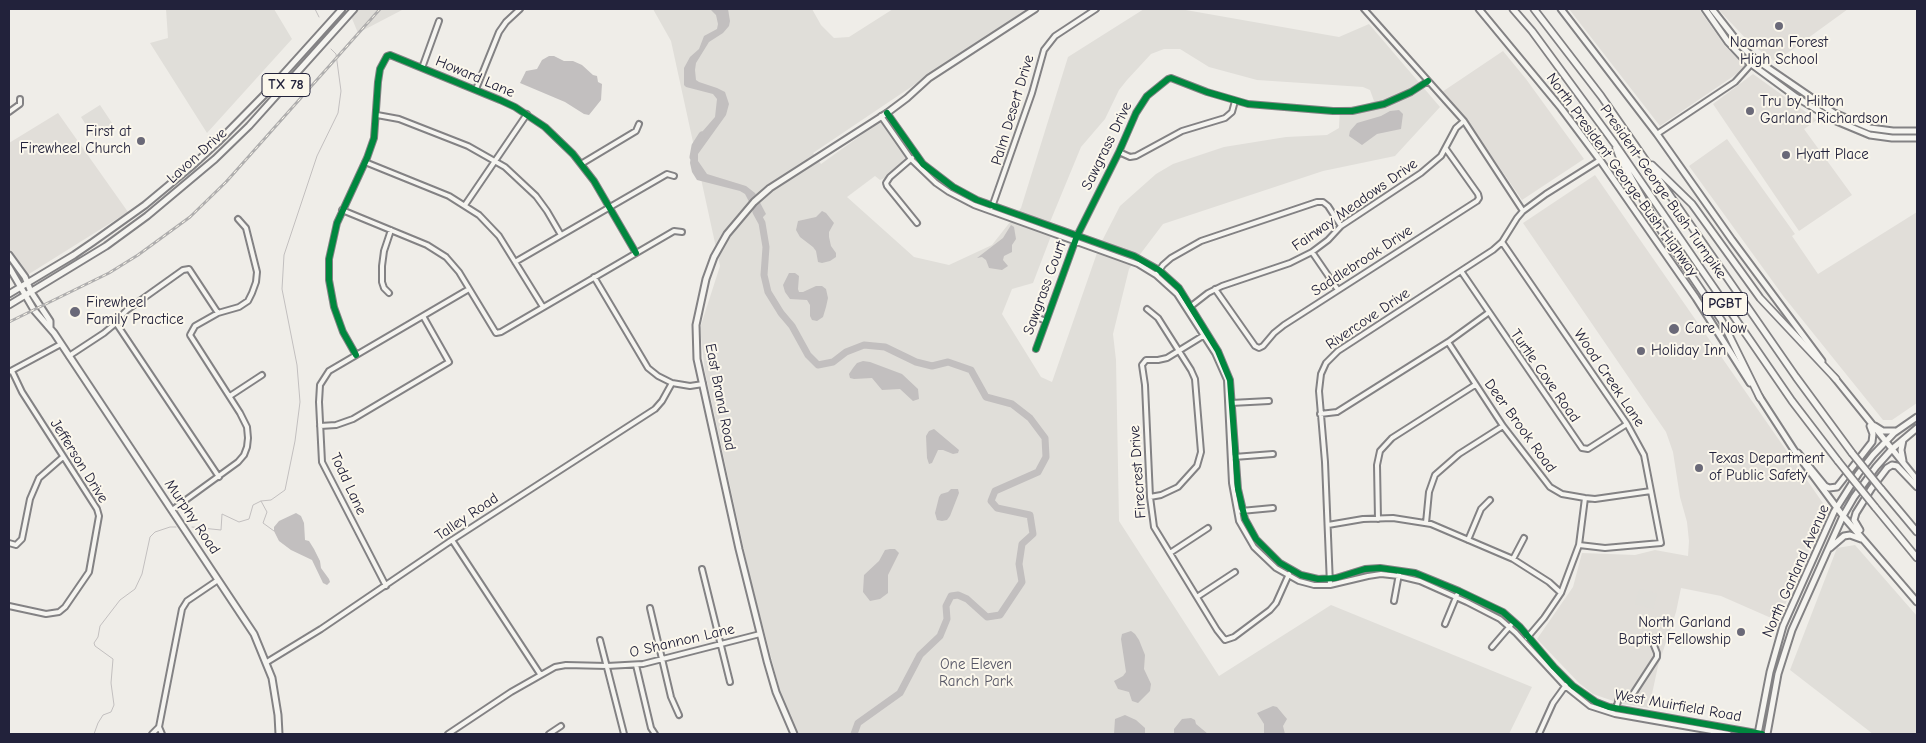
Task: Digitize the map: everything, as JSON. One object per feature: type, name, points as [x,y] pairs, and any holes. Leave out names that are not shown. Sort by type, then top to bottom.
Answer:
[{"type":"highway","name":"President George Bush Turnpike","points":[[1513,9],[1532,31],[1615,144],[1792,401],[1838,462],[1917,558]]},
{"type":"highway","name":"President George Bush Turnpike","points":[[1534,9],[1589,79],[1796,377],[1852,453],[1917,532]]},
{"type":"highway","points":[[1615,144],[1618,156],[1656,223],[1722,321],[1760,398]]},
{"type":"highway","points":[[1643,157],[1692,204],[1760,298],[1836,379]]},
{"type":"main road","name":"Lavon Drive","points":[[28,283],[74,255],[122,221],[193,164],[218,142],[269,90],[342,9]]},
{"type":"main road","name":"Lavon Drive","points":[[31,292],[106,246],[147,216],[215,159],[249,126],[354,9]]},
{"type":"main road","name":"East Brand Road","points":[[794,734],[776,692],[760,634],[702,384],[696,351],[696,325],[706,279],[714,257],[727,234],[754,202],[770,188],[887,113],[908,98],[929,78],[1035,9]]},
{"type":"main road","name":"North President George Bush Highway","points":[[1479,9],[1561,108],[1600,160],[1696,298],[1794,450],[1843,516],[1917,602]]},
{"type":"main road","points":[[1561,9],[1658,134],[1732,240],[1836,379],[1917,480]]},
{"type":"main road","points":[[1704,9],[1728,42],[1796,97],[1834,120],[1861,132],[1887,137],[1917,138]]},
{"type":"main road","points":[[1712,9],[1753,62],[1834,113],[1862,125],[1887,131],[1917,131]]},
{"type":"main road","points":[[1711,18],[1717,15]]},
{"type":"main road","points":[[1796,97],[1809,96]]},
{"type":"main road","name":"Murphy Road","points":[[9,255],[20,269],[31,292],[50,321],[50,328]]},
{"type":"main road","name":"Murphy Road","points":[[9,267],[25,296],[61,344],[254,634],[272,678],[279,734]]},
{"type":"main road","name":"TX 78","points":[[9,294],[28,283]]},
{"type":"main road","name":"TX 78","points":[[9,305],[31,292]]},
{"type":"main road","name":"North Garland Avenue","points":[[1759,734],[1771,667],[1781,631],[1821,538],[1858,474],[1885,442],[1917,417]]},
{"type":"main road","points":[[1867,420],[1883,431],[1891,432],[1898,430]]},
{"type":"main road","points":[[1794,450],[1802,456],[1825,486],[1829,488],[1837,486],[1873,439],[1873,434],[1867,420]]},
{"type":"main road","name":"North Garland Avenue","points":[[1767,734],[1778,674],[1787,643],[1843,516],[1865,481],[1892,449],[1917,428]]},
{"type":"main road","points":[[1903,439],[1901,450],[1904,464]]},
{"type":"main road","points":[[1864,540],[1854,520],[1856,513],[1887,468],[1892,465],[1897,466],[1917,487]]},
{"type":"main road","points":[[1828,550],[1844,536],[1850,535],[1864,540]]},
{"type":"street","points":[[476,89],[499,32],[506,22],[520,9]]},
{"type":"street","name":"Palm Desert Drive","points":[[991,211],[1032,93],[1044,50],[1055,36],[1096,9]]},
{"type":"street","points":[[1364,9],[1464,121],[1523,211]]},
{"type":"street","points":[[422,68],[438,21]]},
{"type":"street","name":"Howard Lane","points":[[377,115],[380,69],[386,56],[390,55],[476,89],[515,107],[561,141],[581,164],[594,181],[636,253]]},
{"type":"street","points":[[1658,134],[1735,82],[1753,62]]},
{"type":"street","name":"Sawgrass Drive","points":[[1077,236],[1143,100],[1171,78],[1235,101]]},
{"type":"street","points":[[1119,152],[1130,157],[1136,156],[1182,131],[1225,118],[1232,112],[1235,101],[1296,109],[1352,111],[1384,104],[1411,92],[1428,81]]},
{"type":"street","points":[[9,112],[20,104],[20,99]]},
{"type":"street","points":[[887,113],[916,155],[931,172],[953,188],[993,205],[1134,256],[1160,270],[1176,284],[1192,306],[1206,334]]},
{"type":"street","points":[[465,205],[526,114]]},
{"type":"street","points":[[469,289],[356,355],[337,319],[329,280],[332,242],[342,210],[365,162],[374,138],[377,115],[399,119],[468,146],[495,161],[516,176],[536,196],[561,235]]},
{"type":"street","points":[[881,116],[911,159],[936,183],[949,192],[991,211],[1138,264],[1171,287],[1206,334]]},
{"type":"street","name":"Fairway Meadows Drive","points":[[1187,309],[1215,289],[1290,263],[1312,252],[1341,226],[1421,174],[1441,156],[1456,128],[1464,121]]},
{"type":"street","points":[[581,164],[636,131],[639,124]]},
{"type":"street","name":"Saddlebrook Drive","points":[[1215,289],[1246,335],[1255,346],[1261,347],[1284,325],[1479,198],[1469,179],[1446,149]]},
{"type":"street","points":[[916,155],[890,177],[886,183],[916,223]]},
{"type":"street","name":"Rivercove Drive","points":[[1330,585],[1325,462],[1320,414],[1320,381],[1324,368],[1331,357],[1493,250],[1502,242],[1523,211],[1600,160]]},
{"type":"street","points":[[365,162],[449,196],[465,205],[492,227],[543,307]]},
{"type":"street","points":[[515,262],[667,174],[674,176]]},
{"type":"street","points":[[1156,275],[1181,252],[1201,241],[1317,202],[1323,202],[1328,206],[1341,226]]},
{"type":"street","points":[[342,210],[440,252],[455,266],[496,333],[501,332],[674,232],[682,232]]},
{"type":"street","points":[[172,510],[238,462],[244,455],[248,438],[247,427],[230,396],[190,335],[195,326],[218,313],[230,311],[248,302],[256,282],[257,272],[246,228],[238,219]]},
{"type":"street","points":[[389,293],[384,288],[382,282],[382,266],[384,251],[391,230]]},
{"type":"street","name":"Sawgrass Court","points":[[1036,349],[1077,236]]},
{"type":"street","name":"Wood Creek Lane","points":[[1502,242],[1627,424],[1644,454],[1661,543],[1604,548],[1579,545]]},
{"type":"street","points":[[1312,252],[1338,290]]},
{"type":"street","points":[[69,356],[116,323],[127,310],[183,270],[188,269],[218,313]]},
{"type":"street","name":"Turtle Cove Road","points":[[1461,271],[1582,448],[1588,449],[1627,424]]},
{"type":"street","points":[[594,277],[644,363],[658,376],[672,383],[690,386],[702,384]]},
{"type":"street","points":[[1147,309],[1158,318],[1195,379],[1200,452],[1197,466],[1178,487],[1161,495],[1150,497]]},
{"type":"street","points":[[1320,414],[1338,412],[1448,342],[1488,313]]},
{"type":"street","points":[[320,426],[336,425],[354,419],[449,362],[423,316]]},
{"type":"street","name":"Sawgrass Court","points":[[1036,317],[1046,321]]},
{"type":"street","points":[[116,323],[219,477]]},
{"type":"street","points":[[1179,351],[1206,334]]},
{"type":"street","name":"West Muirfield Road","points":[[1206,334],[1224,372],[1231,403],[1234,457],[1242,511],[1256,538],[1271,556],[1291,570],[1309,578],[1330,578],[1365,569],[1380,568],[1415,573],[1497,609],[1514,621],[1554,667],[1580,691],[1596,702],[1616,708],[1759,734]]},
{"type":"street","name":"Deer Brook Road","points":[[1448,342],[1503,426],[1550,487],[1562,494],[1595,499],[1650,491]]},
{"type":"street","points":[[10,371],[61,344]]},
{"type":"street","name":"Firecrest Drive","points":[[1179,351],[1167,358],[1146,360],[1142,365],[1145,384],[1150,497],[1154,527],[1225,640],[1234,637],[1270,610],[1276,603],[1289,576]]},
{"type":"street","name":"Todd Lane","points":[[356,355],[329,371],[320,385],[318,396],[321,453],[324,466],[386,586]]},
{"type":"street","name":"Jefferson Drive","points":[[9,606],[52,614],[59,612],[65,607],[89,572],[99,523],[97,509],[10,371]]},
{"type":"street","points":[[230,396],[262,375]]},
{"type":"street","name":"Talley Road","points":[[267,662],[308,638],[452,540],[655,409],[672,383]]},
{"type":"street","points":[[1378,519],[1377,465],[1380,451],[1392,438],[1475,384]]},
{"type":"street","points":[[1231,403],[1269,401]]},
{"type":"street","points":[[1426,522],[1429,492],[1435,475],[1459,454],[1503,426]]},
{"type":"street","points":[[1234,457],[1273,454]]},
{"type":"street","points":[[9,543],[16,545],[22,538],[30,499],[39,478],[63,457]]},
{"type":"street","name":"West Muirfield Road","points":[[1234,457],[1233,490],[1236,511],[1242,528],[1254,547],[1269,563],[1289,576],[1305,583],[1330,585],[1382,574],[1420,581],[1491,613],[1510,626],[1564,686],[1590,706],[1615,714],[1729,734]]},
{"type":"street","points":[[1524,641],[1544,618],[1561,592],[1579,545],[1586,498]]},
{"type":"street","points":[[1468,540],[1482,509],[1490,500]]},
{"type":"street","points":[[1236,511],[1273,508]]},
{"type":"street","points":[[1328,525],[1378,519],[1407,519],[1426,522],[1444,528],[1513,559],[1542,577],[1561,592]]},
{"type":"street","points":[[1170,553],[1208,528]]},
{"type":"street","points":[[1513,559],[1524,538]]},
{"type":"street","points":[[452,540],[540,674]]},
{"type":"street","points":[[702,569],[730,682]]},
{"type":"street","points":[[1289,576],[1291,570]]},
{"type":"street","points":[[1394,601],[1400,570]]},
{"type":"street","points":[[1197,597],[1235,572]]},
{"type":"street","points":[[152,734],[159,727],[182,609],[187,601],[218,580]]},
{"type":"street","points":[[1445,624],[1459,591]]},
{"type":"street","points":[[650,608],[671,697],[679,715]]},
{"type":"street","points":[[1492,647],[1514,621]]},
{"type":"street","name":"O Shannon Lane","points":[[448,734],[540,674],[555,667],[566,665],[636,665],[760,634]]},
{"type":"street","points":[[1615,714],[1620,694],[1627,698],[1631,697],[1657,657],[1651,638]]},
{"type":"street","points":[[600,640],[624,734]]},
{"type":"street","points":[[636,665],[651,728],[655,734]]},
{"type":"street","points":[[1539,734],[1553,703],[1569,681]]},
{"type":"street","points":[[549,734],[561,726]]},
{"type":"street","points":[[159,727],[162,734]]},
{"type":"street","points":[[1723,734],[1724,727]]},
{"type":"shaded area","points":[[682,9],[728,9],[729,26],[723,33],[709,42],[696,63],[696,80],[725,92],[729,104],[726,115],[698,154],[698,161],[707,174],[746,186],[755,193],[766,214],[759,221],[745,194],[697,180],[692,172],[691,155],[702,132],[715,117],[717,99],[713,94],[686,87],[684,85],[684,68],[690,57],[699,49],[704,36],[717,29],[718,24],[716,15],[711,10]]},
{"type":"shaded area","points":[[1569,9],[1699,9],[1725,46],[1744,65],[1738,73],[1660,126]]},
{"type":"shaded area","name":"Naaman Forest High School","points":[[1718,9],[1848,9],[1775,62],[1750,43]]},
{"type":"shaded area","points":[[1503,51],[1526,79],[1584,159],[1522,200],[1464,116],[1442,92]]},
{"type":"shaded area","points":[[549,56],[554,56],[564,61],[573,61],[597,76],[598,82],[602,84],[601,100],[589,115],[584,114],[565,102],[520,83],[526,71],[537,69],[542,60]]},
{"type":"shaded area","points":[[1753,74],[1817,120],[1804,129],[1852,195],[1799,231],[1713,104]]},
{"type":"shaded area","points":[[1399,110],[1403,114],[1401,129],[1377,134],[1362,145],[1349,136],[1350,131],[1357,123],[1381,116],[1390,111]]},
{"type":"shaded area","points":[[58,113],[128,212],[29,274],[24,271],[9,248],[9,143]]},
{"type":"shaded area","points":[[1727,139],[1795,234],[1792,236],[1818,274],[1917,212],[1917,403],[1892,420],[1883,420],[1784,297],[1689,166]]},
{"type":"shaded area","points":[[1595,175],[1827,509],[1778,621],[1721,596],[1681,588],[1676,612],[1658,666],[1649,708],[1622,704],[1593,694],[1579,683],[1537,639],[1573,587],[1582,553],[1635,555],[1655,550],[1688,556],[1687,522],[1680,497],[1673,452],[1666,432],[1523,223]]},
{"type":"shaded area","points":[[822,211],[834,223],[829,232],[829,237],[836,257],[822,263],[818,262],[816,251],[813,247],[800,237],[796,230],[798,221],[816,217]]},
{"type":"shaded area","points":[[1011,225],[1014,227],[1016,239],[1012,245],[1012,252],[1004,256],[1003,260],[1008,266],[1002,270],[989,268],[986,260],[982,257],[977,258],[1003,238]]},
{"type":"shaded area","points":[[789,273],[795,273],[799,276],[799,292],[816,286],[822,286],[826,289],[828,298],[823,317],[817,321],[812,320],[810,305],[807,300],[790,299],[783,285]]},
{"type":"shaded area","points":[[863,361],[902,374],[918,389],[919,399],[913,401],[900,389],[882,390],[872,378],[850,378],[849,374],[853,368],[857,363]]},
{"type":"shaded area","points":[[934,429],[959,450],[958,453],[953,454],[938,450],[932,463],[929,464],[926,436],[929,431]]},
{"type":"shaded area","points":[[951,489],[958,489],[959,493],[950,516],[947,520],[937,520],[935,513],[939,497]]},
{"type":"shaded area","points":[[296,513],[301,516],[304,523],[305,540],[309,541],[314,549],[321,568],[329,579],[330,582],[327,585],[323,583],[312,560],[291,550],[279,541],[274,531],[274,527],[279,521]]},
{"type":"shaded area","points":[[895,549],[899,553],[888,575],[888,593],[880,599],[870,601],[863,592],[864,575],[879,561],[885,550]]},
{"type":"shaded area","points":[[1131,631],[1139,640],[1145,655],[1144,669],[1151,684],[1150,691],[1138,703],[1132,701],[1129,692],[1118,689],[1114,681],[1126,672],[1121,639],[1122,634]]},
{"type":"shaded area","points":[[1273,706],[1277,707],[1287,719],[1283,726],[1285,734],[1264,734],[1264,724],[1257,713]]},
{"type":"shaded area","points":[[1125,715],[1136,720],[1145,728],[1145,734],[1114,734],[1115,719]]},
{"type":"shaded area","points":[[1191,718],[1208,734],[1174,734],[1174,729],[1182,719]]},
{"type":"green space","points":[[166,9],[274,9],[292,39],[207,133],[150,43],[168,38]]},
{"type":"green space","points":[[348,9],[423,9],[402,10],[358,33]]},
{"type":"green space","name":"One Eleven Ranch Park","points":[[653,9],[812,9],[821,25],[834,38],[849,37],[893,9],[1027,9],[813,153],[821,164],[881,121],[907,159],[885,178],[880,180],[875,176],[847,197],[914,257],[949,265],[992,245],[1021,208],[1068,57],[1144,9],[1180,9],[1339,37],[1369,24],[1440,107],[1395,156],[1323,171],[1163,224],[1129,269],[1113,334],[1116,360],[1119,521],[1219,676],[1331,605],[1532,687],[1509,734],[797,734],[780,691],[750,577],[705,372],[700,328],[720,266],[671,41]],"holes":[[[1164,49],[1180,49],[1209,67],[1257,80],[1363,87],[1370,90],[1374,101],[1365,105],[1340,107],[1339,128],[1327,135],[1286,137],[1224,147],[1173,164],[1156,174],[1120,206],[1102,241],[1050,222],[1081,147],[1105,119],[1119,90],[1127,80],[1151,54]],[[1051,236],[1097,253],[1052,382],[1041,377],[1002,314],[1012,289],[1033,283]]]},
{"type":"green space","points":[[100,105],[114,126],[95,139],[81,117]]},
{"type":"green space","points":[[1855,545],[1917,616],[1917,734],[1873,734],[1790,670],[1837,548]]},
{"type":"green space","points":[[1639,589],[1657,593],[1653,609],[1635,604]]},
{"type":"waterway","points":[[315,9],[319,17]]},
{"type":"waterway","points":[[261,501],[271,500],[285,490],[295,441],[300,402],[297,365],[282,289],[284,255],[317,156],[338,113],[341,91],[336,54],[331,49]]},
{"type":"waterway","points":[[693,157],[695,146],[702,135]]},
{"type":"waterway","points":[[756,212],[762,223],[766,247],[764,275],[768,292],[792,326],[808,355],[818,365],[833,362],[846,352],[864,345],[885,347],[916,362],[932,366],[948,362],[971,370],[986,397],[1012,404],[1030,418],[1045,438],[1046,457],[1038,472],[995,491],[991,501],[997,508],[1030,515],[1033,534],[1022,544],[1019,564],[1022,582],[1000,615],[987,617],[967,599],[958,595],[951,596],[946,606],[947,619],[940,636],[920,655],[900,693],[858,723],[854,734]]},
{"type":"waterway","points":[[192,527],[221,530],[222,514],[239,522],[249,519],[253,505],[261,501],[267,512],[263,523],[274,531]]},
{"type":"waterway","points":[[94,734],[103,715],[111,712],[114,705],[111,683],[113,659],[95,646],[94,643],[98,637],[100,626],[120,600],[135,589],[142,574],[150,537],[155,532],[176,527]]},
{"type":"railway","points":[[9,322],[109,273],[138,255],[190,217],[226,182],[380,9]]},
{"type":"cycle path","points":[[356,355],[343,332],[334,307],[329,280],[329,259],[337,223],[367,158],[374,138],[380,69],[387,56],[390,55],[500,100],[515,107],[545,127],[573,154],[594,181],[636,253]]},
{"type":"cycle path","points":[[1036,349],[1077,236],[1119,152],[1136,113],[1147,96],[1168,79],[1171,78],[1207,92],[1248,104],[1333,111],[1352,111],[1384,104],[1411,92],[1428,81]]},
{"type":"cycle path","points":[[887,113],[923,164],[953,187],[977,200],[1134,256],[1159,270],[1179,288],[1218,351],[1230,380],[1238,489],[1245,519],[1256,539],[1280,563],[1301,575],[1318,579],[1336,578],[1365,569],[1380,568],[1415,573],[1503,612],[1520,627],[1573,686],[1596,702],[1609,707],[1762,734]]},
{"type":"place","name":"Naaman Forest High School","points":[[1779,26]]},
{"type":"place","name":"Tru by Hilton Garland Richardson","points":[[1750,111]]},
{"type":"place","name":"First at Firewheel Church","points":[[141,141]]},
{"type":"place","name":"Hyatt Place","points":[[1786,155]]},
{"type":"place","name":"Firewheel Family Practice","points":[[75,312]]},
{"type":"place","name":"Care Now","points":[[1674,329]]},
{"type":"place","name":"Holiday Inn","points":[[1641,351]]},
{"type":"place","name":"Texas Department of Public Safety","points":[[1699,468]]},
{"type":"place","name":"North Garland Baptist Fellowship","points":[[1741,632]]}]
